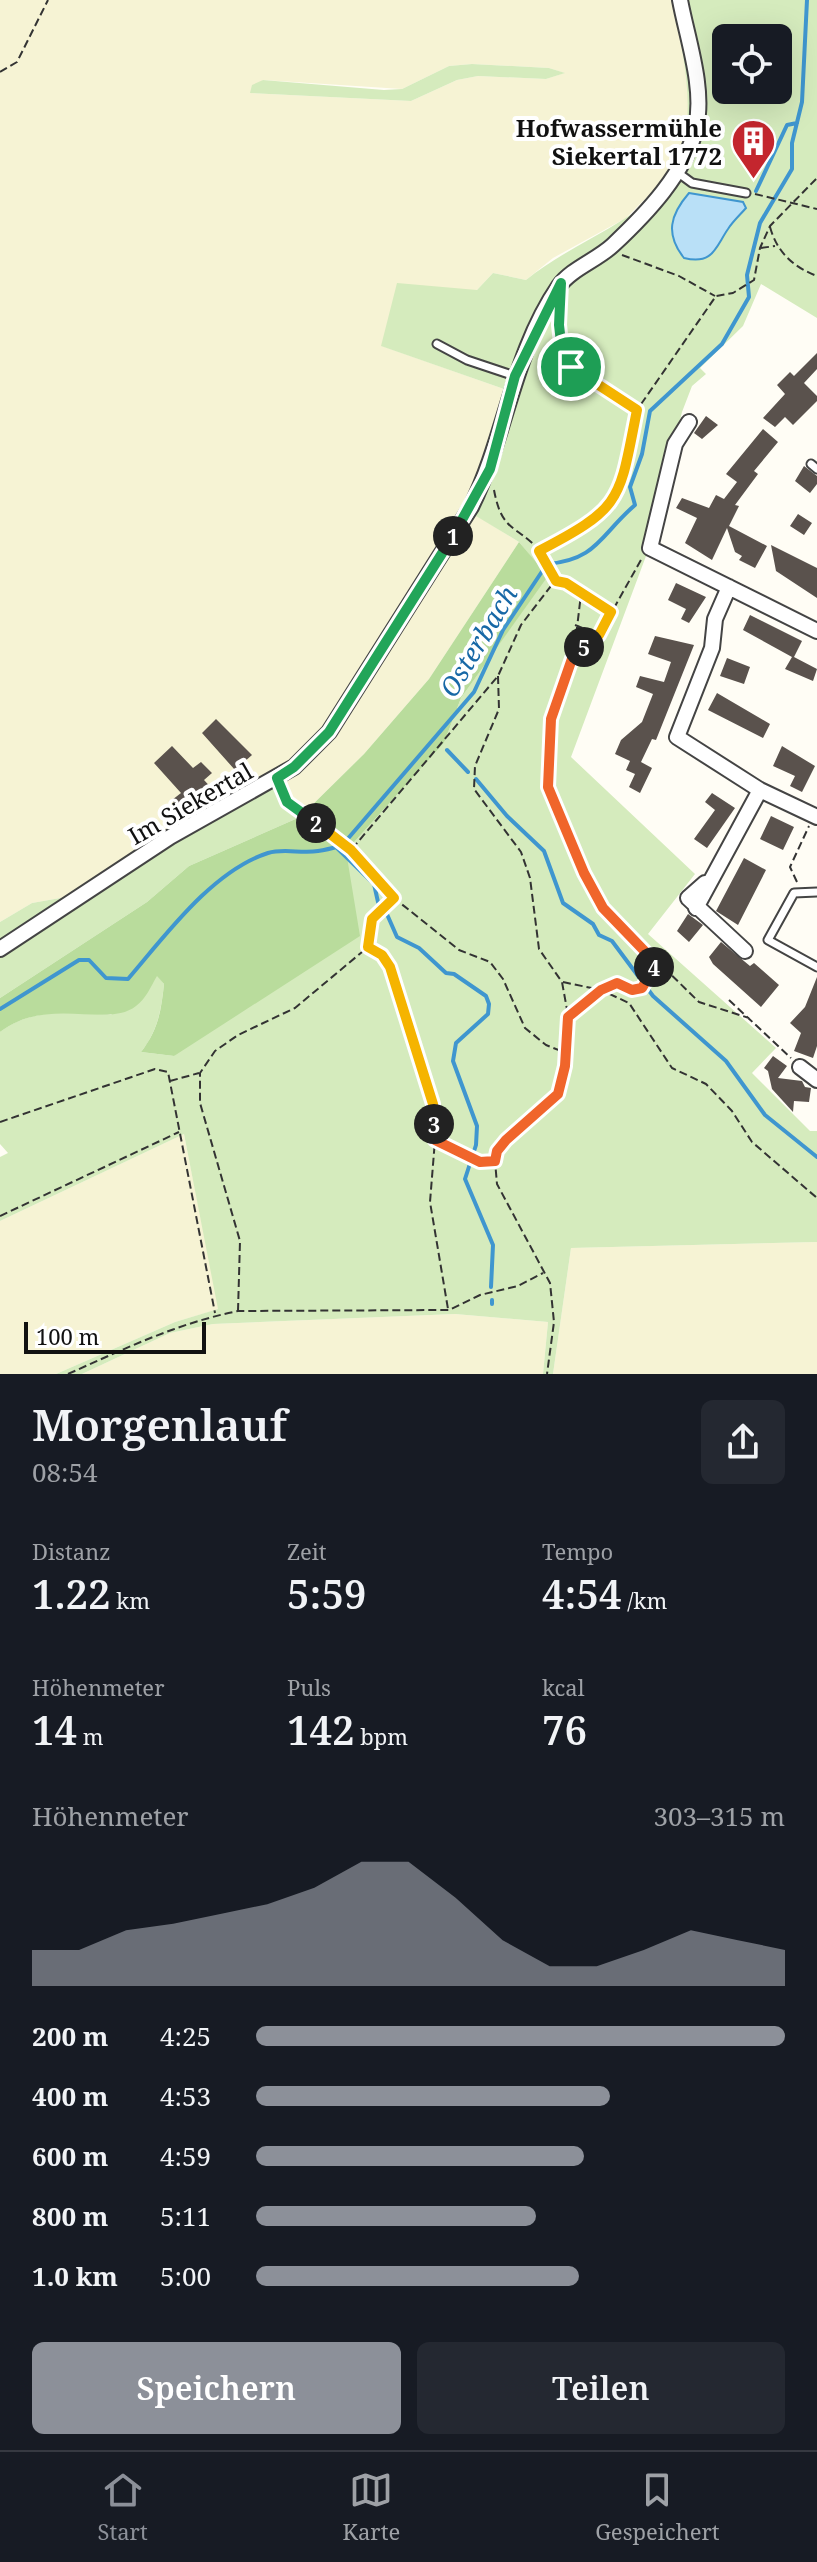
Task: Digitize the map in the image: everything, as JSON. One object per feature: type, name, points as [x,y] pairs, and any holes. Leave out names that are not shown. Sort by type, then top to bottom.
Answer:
[{"type":"street","name":"Im Siekertal","points":[[0,949],[170,837],[294,767],[329,732],[471,507],[490,469],[515,376],[561,283],[609,249],[634,225],[677,172],[697,125],[697,90],[680,0]]},
{"type":"street","points":[[689,422],[675,444],[650,548],[817,631]]},
{"type":"street","points":[[729,587],[715,619],[712,648],[677,737],[760,790],[816,816]]},
{"type":"street","points":[[745,951],[696,908],[760,790]]},
{"type":"street","points":[[800,1067],[817,1080]]},
{"type":"lane","points":[[677,172],[692,183],[746,193]]},
{"type":"lane","points":[[437,344],[467,360],[515,376]]},
{"type":"lane","points":[[817,892],[800,891],[790,896],[768,940],[817,967]]},
{"type":"path","points":[[0,72],[17,62],[48,0]]},
{"type":"path","points":[[609,249],[679,276],[716,296],[733,293],[755,278],[760,248],[770,226],[817,178]]},
{"type":"path","points":[[746,193],[768,195],[817,209]]},
{"type":"path","points":[[770,226],[775,246],[801,270],[817,276]]},
{"type":"path","points":[[760,248],[775,246]]},
{"type":"path","points":[[539,551],[603,512],[621,489],[637,410],[716,296]]},
{"type":"path","points":[[559,311],[563,360],[618,401],[637,410]]},
{"type":"path","points":[[490,469],[498,510],[511,530],[539,551],[556,581]]},
{"type":"path","points":[[574,653],[599,635],[634,568],[650,548]]},
{"type":"path","points":[[556,581],[566,583],[611,612]]},
{"type":"path","points":[[351,850],[498,676],[521,625],[556,581]]},
{"type":"path","points":[[581,594],[574,653],[551,719],[548,787],[584,873],[603,908],[699,1002],[749,1018]]},
{"type":"path","points":[[575,625],[599,635]]},
{"type":"path","points":[[498,676],[499,709],[475,766],[474,789],[521,852],[530,878],[539,949],[562,982],[568,1017],[567,1053],[558,1094],[506,1140],[497,1151],[495,1161],[497,1184],[544,1272],[554,1300],[547,1374]]},
{"type":"path","points":[[277,778],[287,802],[351,850],[394,898],[459,950],[490,962],[503,979],[525,1028],[546,1045],[567,1053]]},
{"type":"path","points":[[800,891],[790,867],[816,816]]},
{"type":"path","points":[[238,1311],[240,1241],[200,1103],[200,1073],[215,1051],[238,1035],[295,1008],[368,947],[372,919],[394,898]]},
{"type":"path","points":[[368,947],[382,955],[390,967],[433,1104],[435,1140],[430,1202],[449,1310]]},
{"type":"path","points":[[568,1017],[601,990],[617,983],[632,990],[642,988],[656,963]]},
{"type":"path","points":[[562,982],[601,990],[629,1003],[672,1068],[706,1084],[732,1111],[752,1142],[817,1198]]},
{"type":"path","points":[[729,1000],[800,1067]]},
{"type":"path","points":[[0,1122],[155,1069],[168,1072],[216,1315]]},
{"type":"path","points":[[170,1081],[200,1073]]},
{"type":"path","points":[[0,1216],[180,1131]]},
{"type":"path","points":[[435,1140],[480,1162],[495,1161]]},
{"type":"path","points":[[68,1374],[169,1329],[216,1315],[238,1311],[449,1310],[480,1295],[518,1286],[544,1272]]},
{"type":"shaded area","points":[[0,0],[673,0],[689,89],[689,122],[675,169],[626,218],[553,258],[526,280],[493,273],[477,290],[382,346],[504,389],[495,452],[471,512],[519,542],[429,679],[364,754],[304,813],[288,801],[276,774],[168,834],[66,897],[32,903],[0,922]],"holes":[[[472,64],[549,68],[564,73],[546,79],[478,76],[457,80],[411,101],[251,93],[263,80],[402,89],[449,66]]]},
{"type":"shaded area","points":[[184,1134],[219,1309],[175,1322],[56,1374],[0,1374],[0,1221]]},
{"type":"shaded area","points":[[817,1242],[817,1374],[553,1374],[571,1248]]},
{"type":"shaded area","points":[[455,1314],[548,1322],[543,1374],[82,1374],[170,1333],[213,1324]]},
{"type":"green space","points":[[673,0],[817,0],[817,318],[761,284],[743,326],[700,368],[706,374],[692,386],[682,412],[646,556],[571,757],[695,874],[648,934],[776,1048],[752,1073],[810,1131],[817,1131],[817,1242],[571,1248],[553,1374],[543,1374],[548,1322],[455,1314],[213,1324],[170,1333],[82,1374],[56,1374],[175,1322],[218,1309],[184,1134],[0,1221],[0,1157],[8,1153],[0,1144],[0,1032],[26,1018],[39,1015],[67,1012],[111,1015],[157,975],[164,984],[160,1012],[141,1052],[174,1056],[346,851],[444,743],[461,698],[547,576],[519,542],[471,513],[495,452],[504,389],[381,346],[397,283],[477,290],[493,273],[526,280],[624,219],[652,197],[671,173],[682,148],[687,120],[684,62]]},
{"type":"green space","points":[[472,64],[549,68],[565,73],[546,79],[478,76],[457,80],[411,101],[250,93],[252,85],[263,80],[402,89],[449,66]]},
{"type":"green space","points":[[519,542],[548,576],[461,698],[444,743],[346,851],[360,936],[174,1056],[141,1052],[160,1012],[164,984],[157,976],[143,1000],[124,1012],[38,1016],[19,1021],[0,1032],[0,998],[147,902],[189,866],[300,817],[364,754],[429,679]]},
{"type":"green space","points":[[276,774],[288,801],[304,813],[300,817],[189,866],[147,902],[0,998],[0,922],[32,903],[66,897]]},
{"type":"water","points":[[689,193],[743,202],[746,208],[712,253],[694,260],[684,258],[672,233],[674,217]]},
{"type":"building","points":[[817,353],[817,369],[804,383],[817,396],[817,401],[793,425],[785,417],[775,427],[763,418],[785,394],[777,385],[790,372],[794,376]]},
{"type":"building","points":[[706,416],[718,425],[702,439],[694,433]]},
{"type":"building","points":[[763,429],[778,442],[754,471],[758,474],[735,505],[739,506],[729,526],[767,546],[755,568],[739,560],[742,556],[735,552],[727,528],[712,560],[685,543],[697,518],[676,508],[682,498],[709,508],[716,495],[724,499],[737,482],[726,474]]},
{"type":"building","points":[[804,466],[817,476],[817,484],[810,493],[795,481]]},
{"type":"building","points":[[798,514],[812,523],[804,535],[790,526]]},
{"type":"building","points":[[771,545],[817,568],[817,598],[776,571]]},
{"type":"building","points":[[676,583],[706,597],[689,623],[681,619],[686,609],[668,600]]},
{"type":"building","points":[[750,615],[802,641],[794,657],[817,669],[813,681],[785,669],[792,657],[743,630]]},
{"type":"building","points":[[655,636],[694,645],[656,740],[652,739],[641,762],[652,768],[640,793],[629,787],[635,774],[626,770],[630,761],[615,754],[621,740],[642,722],[653,694],[636,687],[640,676],[664,682],[671,662],[648,654]]},
{"type":"building","points":[[727,658],[750,667],[744,684],[720,676]]},
{"type":"building","points":[[717,693],[770,724],[763,738],[708,710]]},
{"type":"building","points":[[216,719],[252,755],[235,770],[202,733]]},
{"type":"building","points":[[172,746],[193,768],[201,762],[212,773],[204,780],[216,793],[187,816],[172,800],[181,793],[154,763]]},
{"type":"building","points":[[782,746],[815,766],[802,792],[790,786],[795,776],[773,766]]},
{"type":"building","points":[[712,793],[735,808],[707,848],[694,839],[715,810],[705,802]]},
{"type":"building","points":[[771,816],[794,827],[783,850],[760,839]]},
{"type":"building","points":[[744,858],[766,870],[738,925],[716,911]]},
{"type":"building","points":[[688,914],[703,925],[689,942],[677,931]]},
{"type":"building","points":[[721,942],[750,966],[754,963],[779,985],[761,1007],[713,964],[709,957]]},
{"type":"building","points":[[817,977],[817,1046],[813,1058],[794,1051],[801,1033],[790,1023],[805,1007]]},
{"type":"building","points":[[773,1056],[787,1066],[778,1078],[802,1081],[805,1087],[811,1088],[809,1102],[794,1101],[793,1112],[772,1089],[768,1071],[764,1068]]},
{"type":"waterway","name":"Osterbach","points":[[345,842],[474,692],[503,630],[547,564],[564,562],[588,551],[635,505],[630,487],[642,454],[650,411],[722,344],[749,297],[747,275],[760,223],[792,169],[792,143],[802,102],[807,0]]},
{"type":"waterway","points":[[756,191],[787,125],[797,123]]},
{"type":"waterway","points":[[447,750],[468,772]]},
{"type":"waterway","points":[[476,779],[507,816],[544,851],[563,903],[593,924],[599,935],[612,941],[653,996],[726,1061],[765,1115],[817,1157]]},
{"type":"waterway","name":"Osterbach","points":[[0,1009],[79,960],[89,960],[106,978],[128,979],[209,889],[247,862],[268,853],[312,852],[340,846]]},
{"type":"waterway","points":[[337,848],[374,884],[378,902]]},
{"type":"waterway","points":[[386,912],[397,937],[419,948],[446,973],[454,974],[486,996],[489,1004],[488,1014],[456,1043],[453,1061],[477,1126],[476,1145],[465,1179],[493,1245],[491,1287]]},
{"type":"place","name":"Hofwassermühle Siekertal 1772","points":[[753,180]]},
{"type":"route","points":[[561,283],[559,325],[563,360],[571,367],[618,401],[637,410],[621,489],[603,512],[581,529],[539,551],[556,581],[566,583],[611,612],[599,635],[574,653],[551,719],[548,787],[584,873],[603,908],[656,963],[642,988],[632,990],[617,983],[601,990],[568,1017],[570,1026],[565,1066],[558,1094],[506,1140],[497,1151],[495,1161],[480,1162],[435,1140],[433,1104],[390,967],[382,955],[368,947],[372,919],[394,898],[351,850],[287,802],[277,778],[294,767],[329,732],[471,507],[490,469],[515,376],[561,283]]}]
